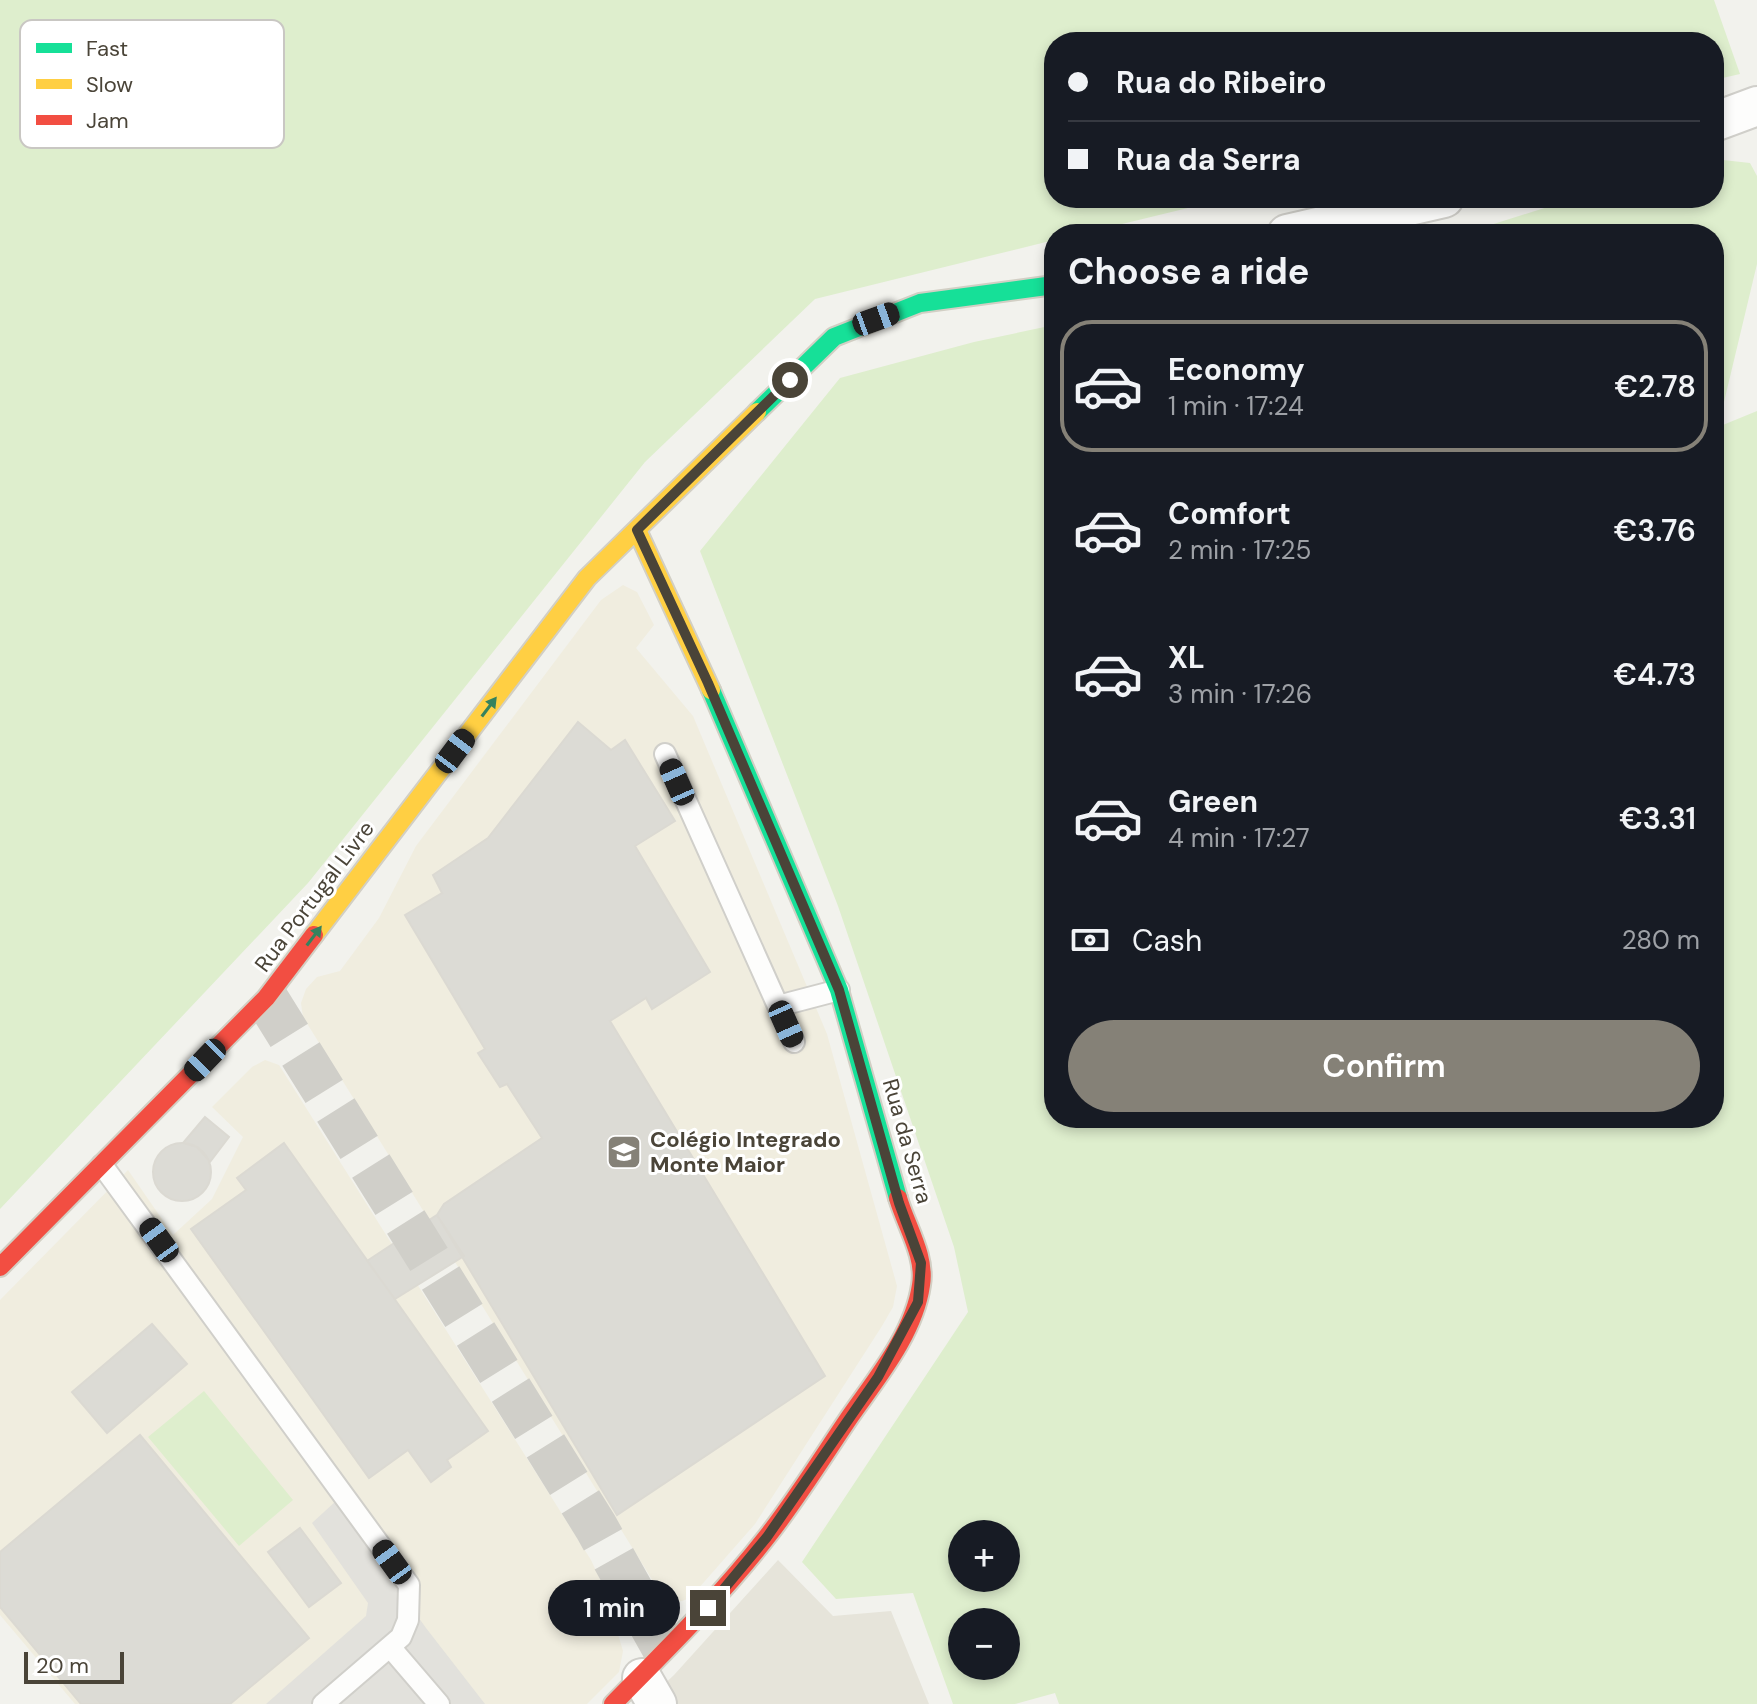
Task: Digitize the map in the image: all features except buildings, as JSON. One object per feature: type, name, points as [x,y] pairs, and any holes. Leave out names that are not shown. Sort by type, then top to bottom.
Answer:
[{"type":"street","points":[[1724,118],[1757,106]]},
{"type":"street","points":[[1331,224],[1400,208]]},
{"type":"street","name":"Rua Portugal Livre","points":[[0,1267],[266,998],[587,578],[834,337],[920,303],[1044,286]]},
{"type":"street","name":"Rua da Serra","points":[[613,1704],[655,1678],[767,1537],[878,1377],[918,1302],[921,1263],[899,1203],[839,990],[708,683],[637,530]]},
{"type":"lane","points":[[665,754],[794,1042]]},
{"type":"lane","points":[[778,1006],[839,990]]},
{"type":"lane","points":[[102,1165],[409,1585],[408,1620],[391,1648],[332,1701]]},
{"type":"lane","points":[[391,1648],[439,1704]]},
{"type":"shaded area","name":"Colégio Integrado Monte Maior","points":[[623,585],[637,592],[654,625],[636,648],[693,716],[827,1034],[897,1286],[893,1307],[882,1326],[755,1524],[690,1598],[670,1602],[661,1594],[303,1017],[301,1003],[306,989],[317,977],[340,971],[379,918],[416,846],[601,600]]},
{"type":"shaded area","points":[[265,1060],[279,1065],[591,1560],[604,1588],[623,1651],[619,1672],[587,1704],[75,1704],[0,1615],[0,1300],[128,1170],[173,1235],[212,1199],[243,1137],[212,1107],[252,1067]]},
{"type":"shaded area","points":[[336,1501],[426,1628],[485,1704],[266,1704],[366,1616],[368,1603],[312,1523]]},
{"type":"shaded area","points":[[778,1560],[833,1616],[891,1611],[929,1704],[643,1704],[674,1675]]},
{"type":"green space","points":[[0,0],[1714,0],[1740,74],[1724,78],[1724,32],[1044,32],[1044,208],[1188,208],[1122,224],[1044,224],[1044,242],[815,299],[645,462],[308,883],[0,1209]]},
{"type":"green space","points":[[1724,160],[1750,163],[1757,176],[1757,264],[1724,402],[1724,224],[1494,224],[1544,208],[1724,208]]},
{"type":"green space","points":[[1044,327],[1044,1128],[1724,1128],[1724,425],[1757,411],[1757,1704],[1059,1704],[1055,1693],[1015,1704],[953,1704],[913,1593],[836,1599],[802,1562],[968,1312],[954,1247],[838,906],[700,551],[840,378],[974,342]]},
{"type":"green space","points":[[204,1391],[293,1500],[239,1546],[148,1437]]},
{"type":"tunnel","points":[[266,998],[596,1527],[666,1652]]},
{"type":"traffic: fast","points":[[757,412],[834,337],[920,303],[1044,286]]},
{"type":"traffic: fast","points":[[711,690],[839,990],[898,1198]]},
{"type":"traffic: slow","points":[[314,935],[587,578],[757,412]]},
{"type":"traffic: slow","points":[[637,530],[711,690]]},
{"type":"traffic: jam","points":[[0,1267],[266,998],[314,935]]},
{"type":"traffic: jam","points":[[613,1704],[711,1603],[766,1538],[882,1372],[902,1338],[917,1303],[922,1274],[918,1252],[898,1198]]},
{"type":"place","name":"Colégio Integrado Monte Maior","points":[[624,1152]]},
{"type":"route","points":[[708,1608],[767,1537],[878,1377],[904,1333],[918,1302],[922,1282],[921,1263],[899,1203],[839,990],[708,683],[637,530],[790,380]]}]
